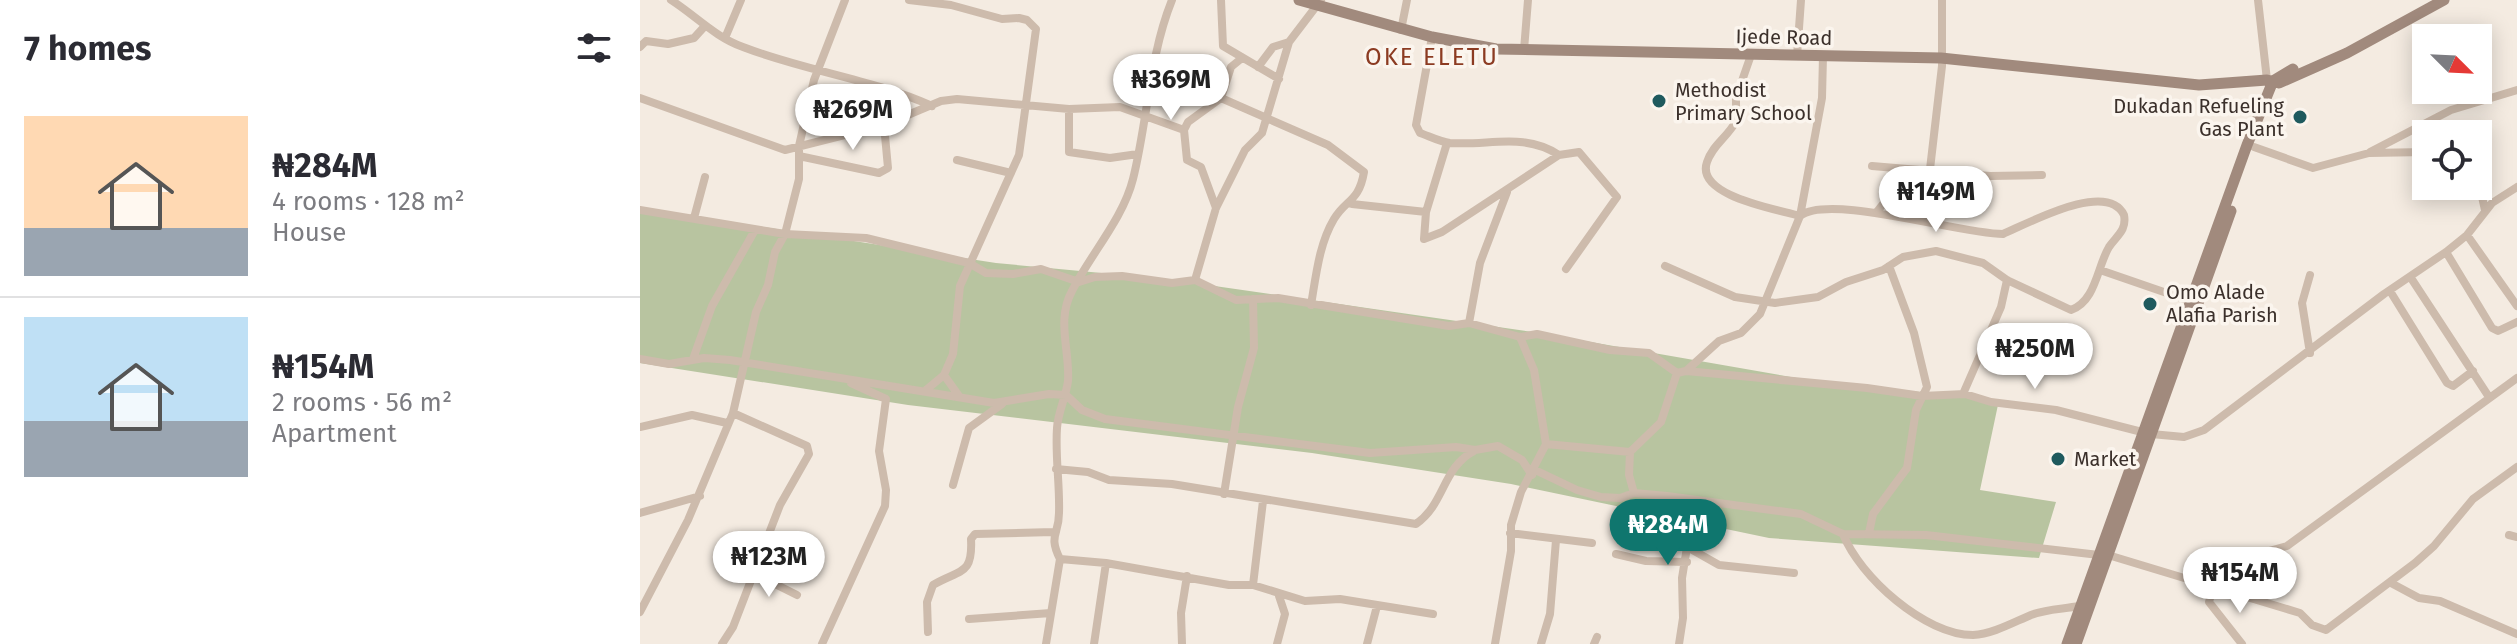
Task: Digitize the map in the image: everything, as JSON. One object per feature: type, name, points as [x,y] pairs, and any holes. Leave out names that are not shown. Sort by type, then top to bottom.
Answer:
[{"type":"main road","name":"Ijede Road","points":[[1299,0],[1320,3],[1432,37],[1524,50],[1941,58],[2199,85],[2273,81],[2347,53],[2444,0]]},
{"type":"main road","name":"Ijede Road","points":[[2273,81],[2279,75],[2343,47],[2430,0]]},
{"type":"main road","points":[[2146,433],[2254,147],[2273,81]]},
{"type":"main road","points":[[2076,644],[2103,555],[2190,301],[2273,81]]},
{"type":"main road","points":[[2067,644],[2079,606],[2103,555]]},
{"type":"street","points":[[671,0],[704,27],[741,47],[894,90],[932,106]]},
{"type":"street","points":[[725,38],[741,0]]},
{"type":"street","points":[[640,612],[700,496],[733,413],[756,312],[768,285],[773,257],[785,234],[799,179],[799,151],[817,70],[845,0]]},
{"type":"street","points":[[909,0],[951,5],[1002,19],[1019,18],[1036,29],[1021,147],[960,286],[953,354],[944,375],[926,390]]},
{"type":"street","points":[[1046,644],[1060,559],[1054,548],[1053,532],[1059,514],[1057,425],[1068,376],[1063,329],[1070,295],[1088,268],[1131,186],[1155,55],[1172,0]]},
{"type":"street","points":[[1221,0],[1221,41],[1228,51],[1279,79]]},
{"type":"street","points":[[1401,30],[1407,0]]},
{"type":"street","points":[[1524,50],[1528,0]]},
{"type":"street","points":[[1797,56],[1801,0]]},
{"type":"street","points":[[1930,169],[1941,58],[1942,0]]},
{"type":"street","points":[[2258,0],[2273,81]]},
{"type":"street","points":[[1195,280],[1216,208],[1241,156],[1260,138],[1289,42],[1320,3]]},
{"type":"street","points":[[640,47],[646,41],[668,44],[694,38],[704,27]]},
{"type":"street","points":[[1432,37],[1416,125],[1420,133],[1447,143],[1520,140],[1547,147],[1559,155]]},
{"type":"street","points":[[1258,67],[1273,47],[1289,42]]},
{"type":"street","points":[[1665,266],[1735,297],[1764,303],[1812,299],[1914,253],[1936,251],[1983,263],[2007,280],[2071,310],[2087,297],[2125,221],[2120,208],[2109,201],[2084,202],[2003,234],[1937,227],[1918,219],[1876,213],[1816,208],[1800,216],[1720,192],[1709,181],[1705,166],[1715,145],[1736,121],[1736,98],[1751,55]]},
{"type":"street","points":[[1634,493],[1629,475],[1630,452],[1661,422],[1677,374],[1719,341],[1755,323],[1764,303],[1800,216],[1822,98],[1823,56]]},
{"type":"street","points":[[1216,208],[1201,167],[1187,160],[1184,130],[1193,116],[1221,98],[1231,67],[1242,58]]},
{"type":"street","points":[[2254,147],[2313,168],[2369,153],[2442,114],[2517,90]]},
{"type":"street","points":[[1221,98],[1328,145],[1348,163],[1361,168],[1364,175],[1352,204],[1335,217],[1324,241],[1311,305]]},
{"type":"street","points":[[799,151],[957,99],[1069,109],[1113,106],[1184,130]]},
{"type":"street","points":[[641,100],[785,150],[879,173],[888,168],[884,125]]},
{"type":"street","points":[[1069,109],[1069,152],[1110,158],[1138,154]]},
{"type":"street","points":[[1447,143],[1421,236],[1429,239],[1559,155],[1579,152],[1617,197],[1566,269]]},
{"type":"street","points":[[2369,153],[2412,152]]},
{"type":"street","points":[[957,160],[1011,173]]},
{"type":"street","points":[[1872,166],[1990,176],[2042,175]]},
{"type":"street","points":[[1876,213],[1910,170]]},
{"type":"street","points":[[694,218],[705,177]]},
{"type":"street","points":[[640,210],[785,234],[866,238],[969,263],[979,272],[1013,274],[1041,269],[1079,282],[1095,277],[1129,276],[1172,283],[1195,280],[1236,300],[1278,298],[1449,326],[1469,323],[1520,337],[1537,334],[1610,350],[1649,353],[1677,374],[1922,396],[1963,394],[2056,410],[2146,433],[2184,437],[2204,430],[2446,252],[2467,235],[2485,210],[2517,187]]},
{"type":"street","points":[[1469,323],[1480,263],[1507,191]]},
{"type":"street","points":[[2483,200],[2485,210]]},
{"type":"street","points":[[1352,204],[1426,212]]},
{"type":"street","points":[[698,355],[700,336],[712,306],[755,230]]},
{"type":"street","points":[[2467,235],[2517,306]]},
{"type":"street","points":[[2446,252],[2492,328],[2498,331],[2517,322]]},
{"type":"street","points":[[1869,533],[1873,514],[1907,468],[1914,421],[1927,381],[1889,266]]},
{"type":"street","points":[[1088,268],[1095,277]]},
{"type":"street","points":[[2100,270],[2190,301]]},
{"type":"street","points":[[2310,275],[2302,303],[2310,353]]},
{"type":"street","points":[[2411,278],[2489,397]]},
{"type":"street","points":[[1963,394],[2001,307],[2007,280]]},
{"type":"street","points":[[2390,291],[2447,383],[2453,386],[2473,371]]},
{"type":"street","points":[[1224,494],[1232,435],[1254,348],[1253,299]]},
{"type":"street","points":[[1495,644],[1511,551],[1510,533],[1521,492],[1546,444],[1534,370],[1520,337]]},
{"type":"street","points":[[640,359],[669,364],[698,355],[1003,404]]},
{"type":"street","points":[[944,375],[954,394],[963,398]]},
{"type":"street","points":[[2233,592],[2280,549],[2517,378]]},
{"type":"street","points":[[844,379],[886,399]]},
{"type":"street","points":[[822,644],[885,506],[886,490],[879,451],[886,399],[900,388]]},
{"type":"street","points":[[953,485],[969,428],[983,414],[1003,404],[1049,394],[1066,395],[1082,410],[1105,419],[1370,453],[1456,447],[1475,450]]},
{"type":"street","points":[[722,644],[755,574],[780,505],[809,454],[807,446],[798,441],[733,413]]},
{"type":"street","points":[[640,427],[692,415],[727,423]]},
{"type":"street","points":[[1546,444],[1630,452]]},
{"type":"street","points":[[1056,469],[1088,472],[1109,480],[1172,484],[1416,524],[1430,510],[1456,462],[1475,450],[1493,445],[1509,451],[1533,472],[1601,497],[1620,498],[1634,493],[1801,514],[1843,534],[1926,535],[2103,555],[2300,613],[2317,629],[2326,630],[2391,583],[2434,546],[2473,499],[2517,467]]},
{"type":"street","points":[[640,513],[700,496]]},
{"type":"street","points":[[1253,585],[1263,501]]},
{"type":"street","points":[[1679,644],[1683,618],[1681,587],[1689,535],[1702,502]]},
{"type":"street","points":[[928,632],[927,602],[933,585],[966,570],[972,560],[971,539],[975,534],[1053,532]]},
{"type":"street","points":[[1510,533],[1592,543]]},
{"type":"street","points":[[1031,534],[1054,548]]},
{"type":"street","points":[[1843,534],[1859,563],[1912,612],[1949,632],[1975,640],[2034,614],[2079,606]]},
{"type":"street","points":[[1541,644],[1543,632],[1549,623],[1556,540]]},
{"type":"street","points":[[1689,548],[1719,565],[1794,573]]},
{"type":"street","points":[[2193,581],[2215,566],[2280,549]]},
{"type":"street","points":[[1616,554],[1646,561],[1687,562]]},
{"type":"street","points":[[1060,559],[1106,563],[1229,585],[1253,585],[1279,596],[1433,614]]},
{"type":"street","points":[[1094,644],[1106,563]]},
{"type":"street","points":[[755,574],[797,595]]},
{"type":"street","points":[[1182,644],[1181,613],[1187,576]]},
{"type":"street","points":[[2391,583],[2419,598],[2440,601],[2517,634]]},
{"type":"street","points":[[2213,587],[2209,602],[2242,644]]},
{"type":"street","points":[[1277,644],[1285,614],[1279,596]]},
{"type":"street","points":[[1367,644],[1377,606]]},
{"type":"street","points":[[969,619],[1051,613]]},
{"type":"green space","points":[[640,208],[996,263],[1166,279],[1539,333],[1820,382],[1999,400],[1980,490],[2056,502],[2039,558],[1769,538],[1511,484],[1312,453],[908,405],[640,363]]},
{"type":"place","name":"Methodist Primary School","points":[[1659,101]]},
{"type":"place","name":"Dukadan Refueling Gas Plant","points":[[2300,117]]},
{"type":"place","name":"Omo Alade Alafia Parish","points":[[2150,304]]},
{"type":"place","name":"Market","points":[[2058,459]]},
{"type":"district","name":"OKE ELETU","points":[[1432,57]]}]
